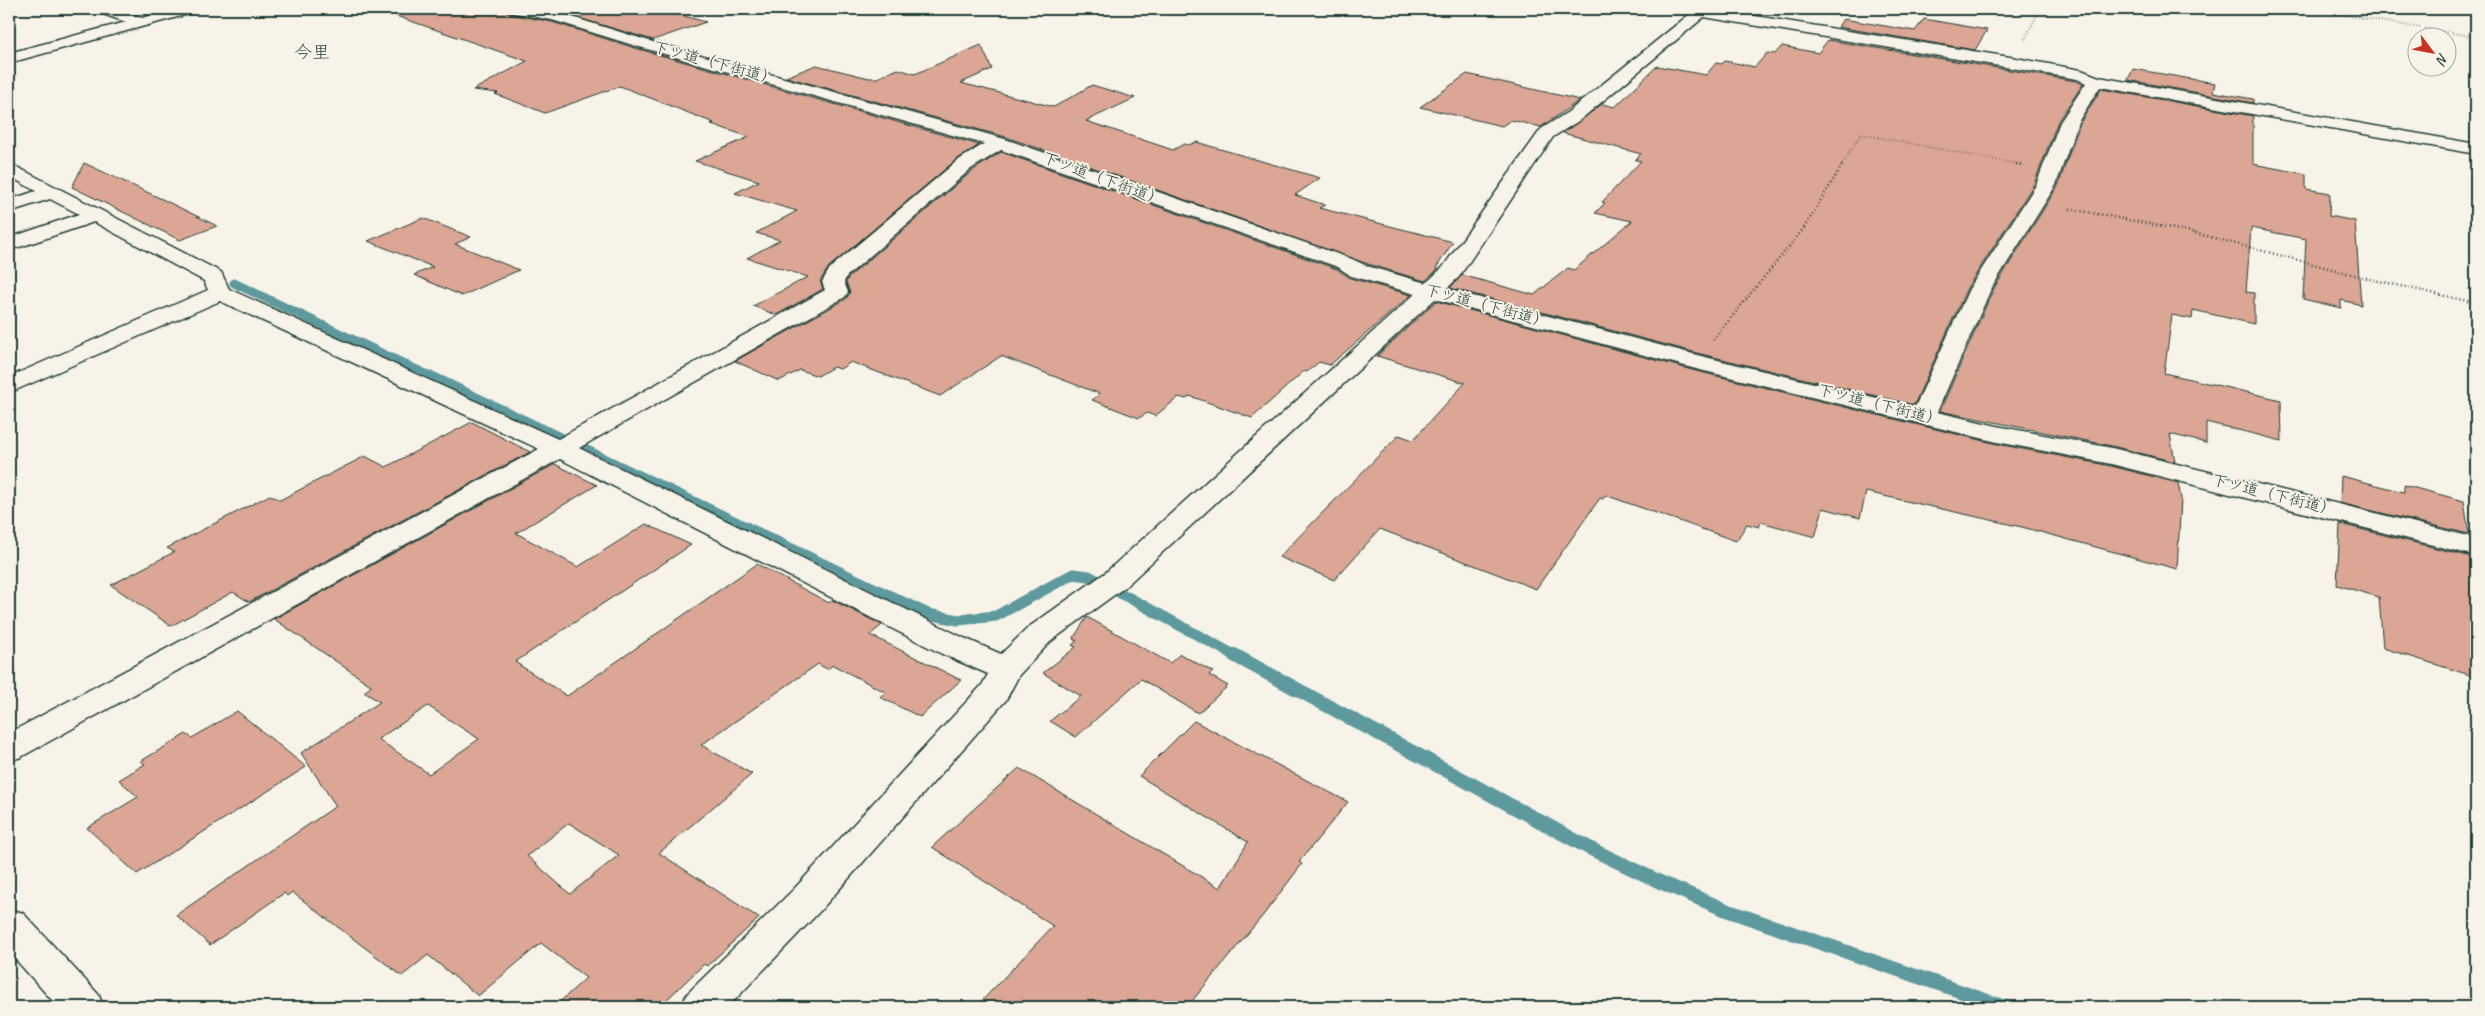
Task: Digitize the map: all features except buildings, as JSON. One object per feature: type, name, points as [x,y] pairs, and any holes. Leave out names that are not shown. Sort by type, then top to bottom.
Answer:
[{"type":"main road","points":[[102,9],[141,22]]},
{"type":"main road","points":[[9,58],[191,9]]},
{"type":"main road","name":"下ツ道（下街道）","points":[[514,9],[554,16],[641,43],[999,143],[1345,263],[1359,271],[1430,291],[1696,362],[1997,434],[2112,456],[2476,547]]},
{"type":"main road","points":[[701,1007],[807,900],[995,692],[1006,669],[1040,634],[1107,586],[1364,354],[1451,272],[1547,133],[1574,116],[1703,10],[2016,63],[2081,76],[2095,81],[2476,149]]},
{"type":"main road","points":[[1923,416],[1980,289],[2046,185],[2070,122],[2095,81]]},
{"type":"main road","points":[[9,748],[572,442],[727,352],[812,308],[837,292],[833,282],[838,273],[964,165],[999,143]]},
{"type":"main road","points":[[9,169],[214,277],[220,293],[572,442],[953,646],[1006,669]]},
{"type":"main road","points":[[9,206],[51,192]]},
{"type":"main road","points":[[16,242],[96,215]]},
{"type":"main road","points":[[9,386],[220,293]]},
{"type":"main road","points":[[9,925],[84,1007]]},
{"type":"path","points":[[2016,63],[2036,14],[2040,9]]},
{"type":"path","points":[[2307,9],[2476,37]]},
{"type":"path","points":[[1696,362],[1804,228],[1861,134],[2051,170]]},
{"type":"path","points":[[2036,202],[2191,232],[2370,279],[2476,302]]},
{"type":"waterway","points":[[234,283],[434,378]]},
{"type":"waterway","points":[[432,377],[928,614],[958,620],[996,616],[1073,574],[1089,576],[1236,656]]},
{"type":"waterway","points":[[1234,655],[1591,849],[1660,882],[1726,910],[2005,1007]]},
{"type":"district","name":"今里","points":[[312,52]]}]
